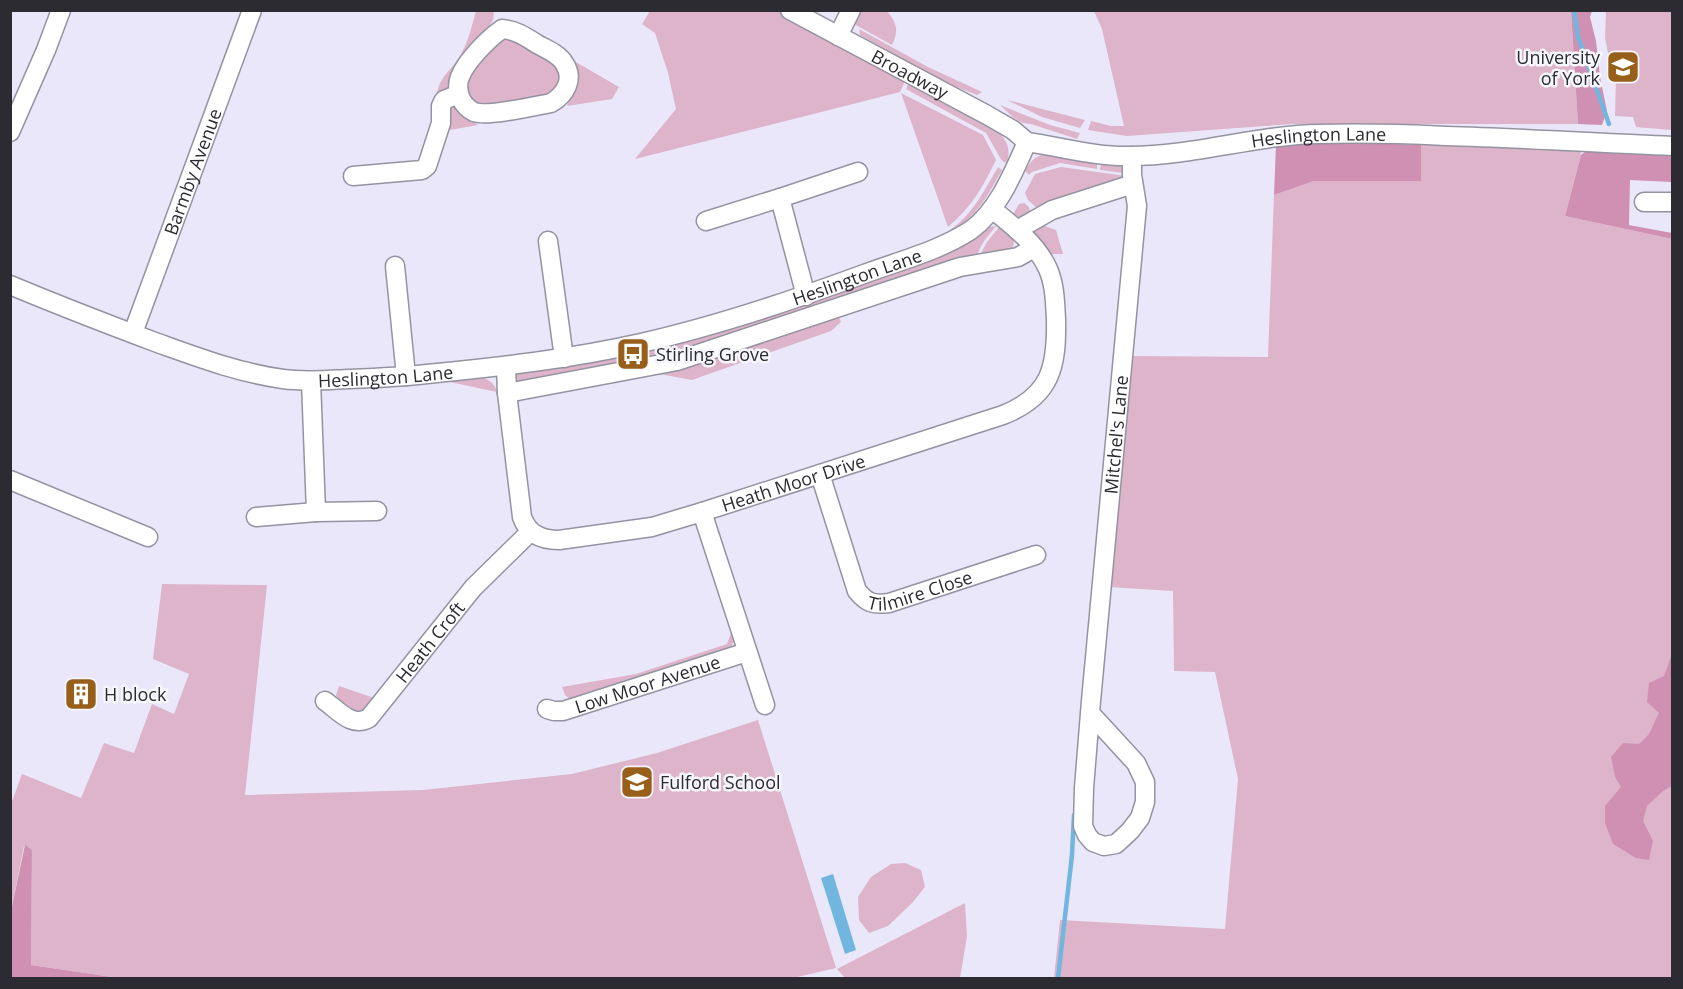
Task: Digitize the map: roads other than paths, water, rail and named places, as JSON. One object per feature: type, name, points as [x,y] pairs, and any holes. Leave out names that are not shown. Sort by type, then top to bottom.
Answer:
[{"type":"street","name":"Barmby Avenue","points":[[132,333],[252,10]]},
{"type":"street","name":"Broadway","points":[[790,10],[987,115],[1013,130],[1027,142]]},
{"type":"street","points":[[838,36],[851,10]]},
{"type":"street","points":[[11,127],[56,12]]},
{"type":"street","points":[[502,20],[554,54],[564,62],[568,72],[567,87],[560,98],[551,103],[486,113],[475,112],[465,106],[459,94],[458,79],[464,68],[493,35],[502,20]]},
{"type":"street","points":[[353,176],[422,170],[427,165],[441,123],[441,106],[444,100],[459,94]]},
{"type":"street","name":"Heslington Lane","points":[[10,285],[132,333],[230,367],[284,380],[311,381],[406,376],[503,367],[641,343],[806,296],[947,243],[971,230],[992,209],[1027,142],[1090,153],[1132,156],[1186,151],[1305,134],[1349,133],[1545,139],[1672,146]]},
{"type":"street","name":"Mitchel's Lane","points":[[1090,713],[1136,763],[1145,782],[1145,802],[1140,818],[1116,844],[1104,846],[1093,842],[1083,826],[1084,788],[1090,713],[1137,206],[1132,156]]},
{"type":"street","points":[[706,221],[858,171]]},
{"type":"street","points":[[1017,230],[1052,210],[1133,184]]},
{"type":"street","points":[[780,198],[806,296]]},
{"type":"street","points":[[1644,202],[1672,202]]},
{"type":"street","name":"Heath Moor Drive","points":[[530,531],[548,540],[559,540],[640,529],[702,512],[1003,415],[1029,402],[1039,392],[1052,368],[1055,348],[1055,300],[1048,270],[1034,248],[992,209]]},
{"type":"street","points":[[548,241],[564,358]]},
{"type":"street","points":[[507,393],[677,361],[960,267],[1018,257],[1034,248]]},
{"type":"street","points":[[395,266],[406,376]]},
{"type":"street","points":[[503,367],[503,384],[507,393],[522,517],[530,531]]},
{"type":"street","points":[[311,381],[316,512]]},
{"type":"street","name":"Tilmire Close","points":[[820,474],[857,591],[864,599],[872,603],[889,603],[1036,555]]},
{"type":"street","points":[[10,480],[148,537]]},
{"type":"street","points":[[256,516],[377,511]]},
{"type":"street","points":[[702,512],[765,705]]},
{"type":"street","name":"Heath Croft","points":[[325,701],[352,721],[362,723],[369,718],[473,588],[530,531]]},
{"type":"street","name":"Low Moor Avenue","points":[[547,709],[563,711],[747,652]]},
{"type":"water","points":[[833,874],[856,950],[845,954],[821,878]]},
{"type":"waterway","points":[[1574,10],[1578,37],[1609,124]]},
{"type":"waterway","points":[[1058,978],[1072,855],[1074,815]]},
{"type":"place","name":"University of York","points":[[1623,67]]},
{"type":"place","name":"Stirling Grove","points":[[633,354]]},
{"type":"place","name":"H block","points":[[81,694]]},
{"type":"place","name":"Fulford School","points":[[637,782]]}]
